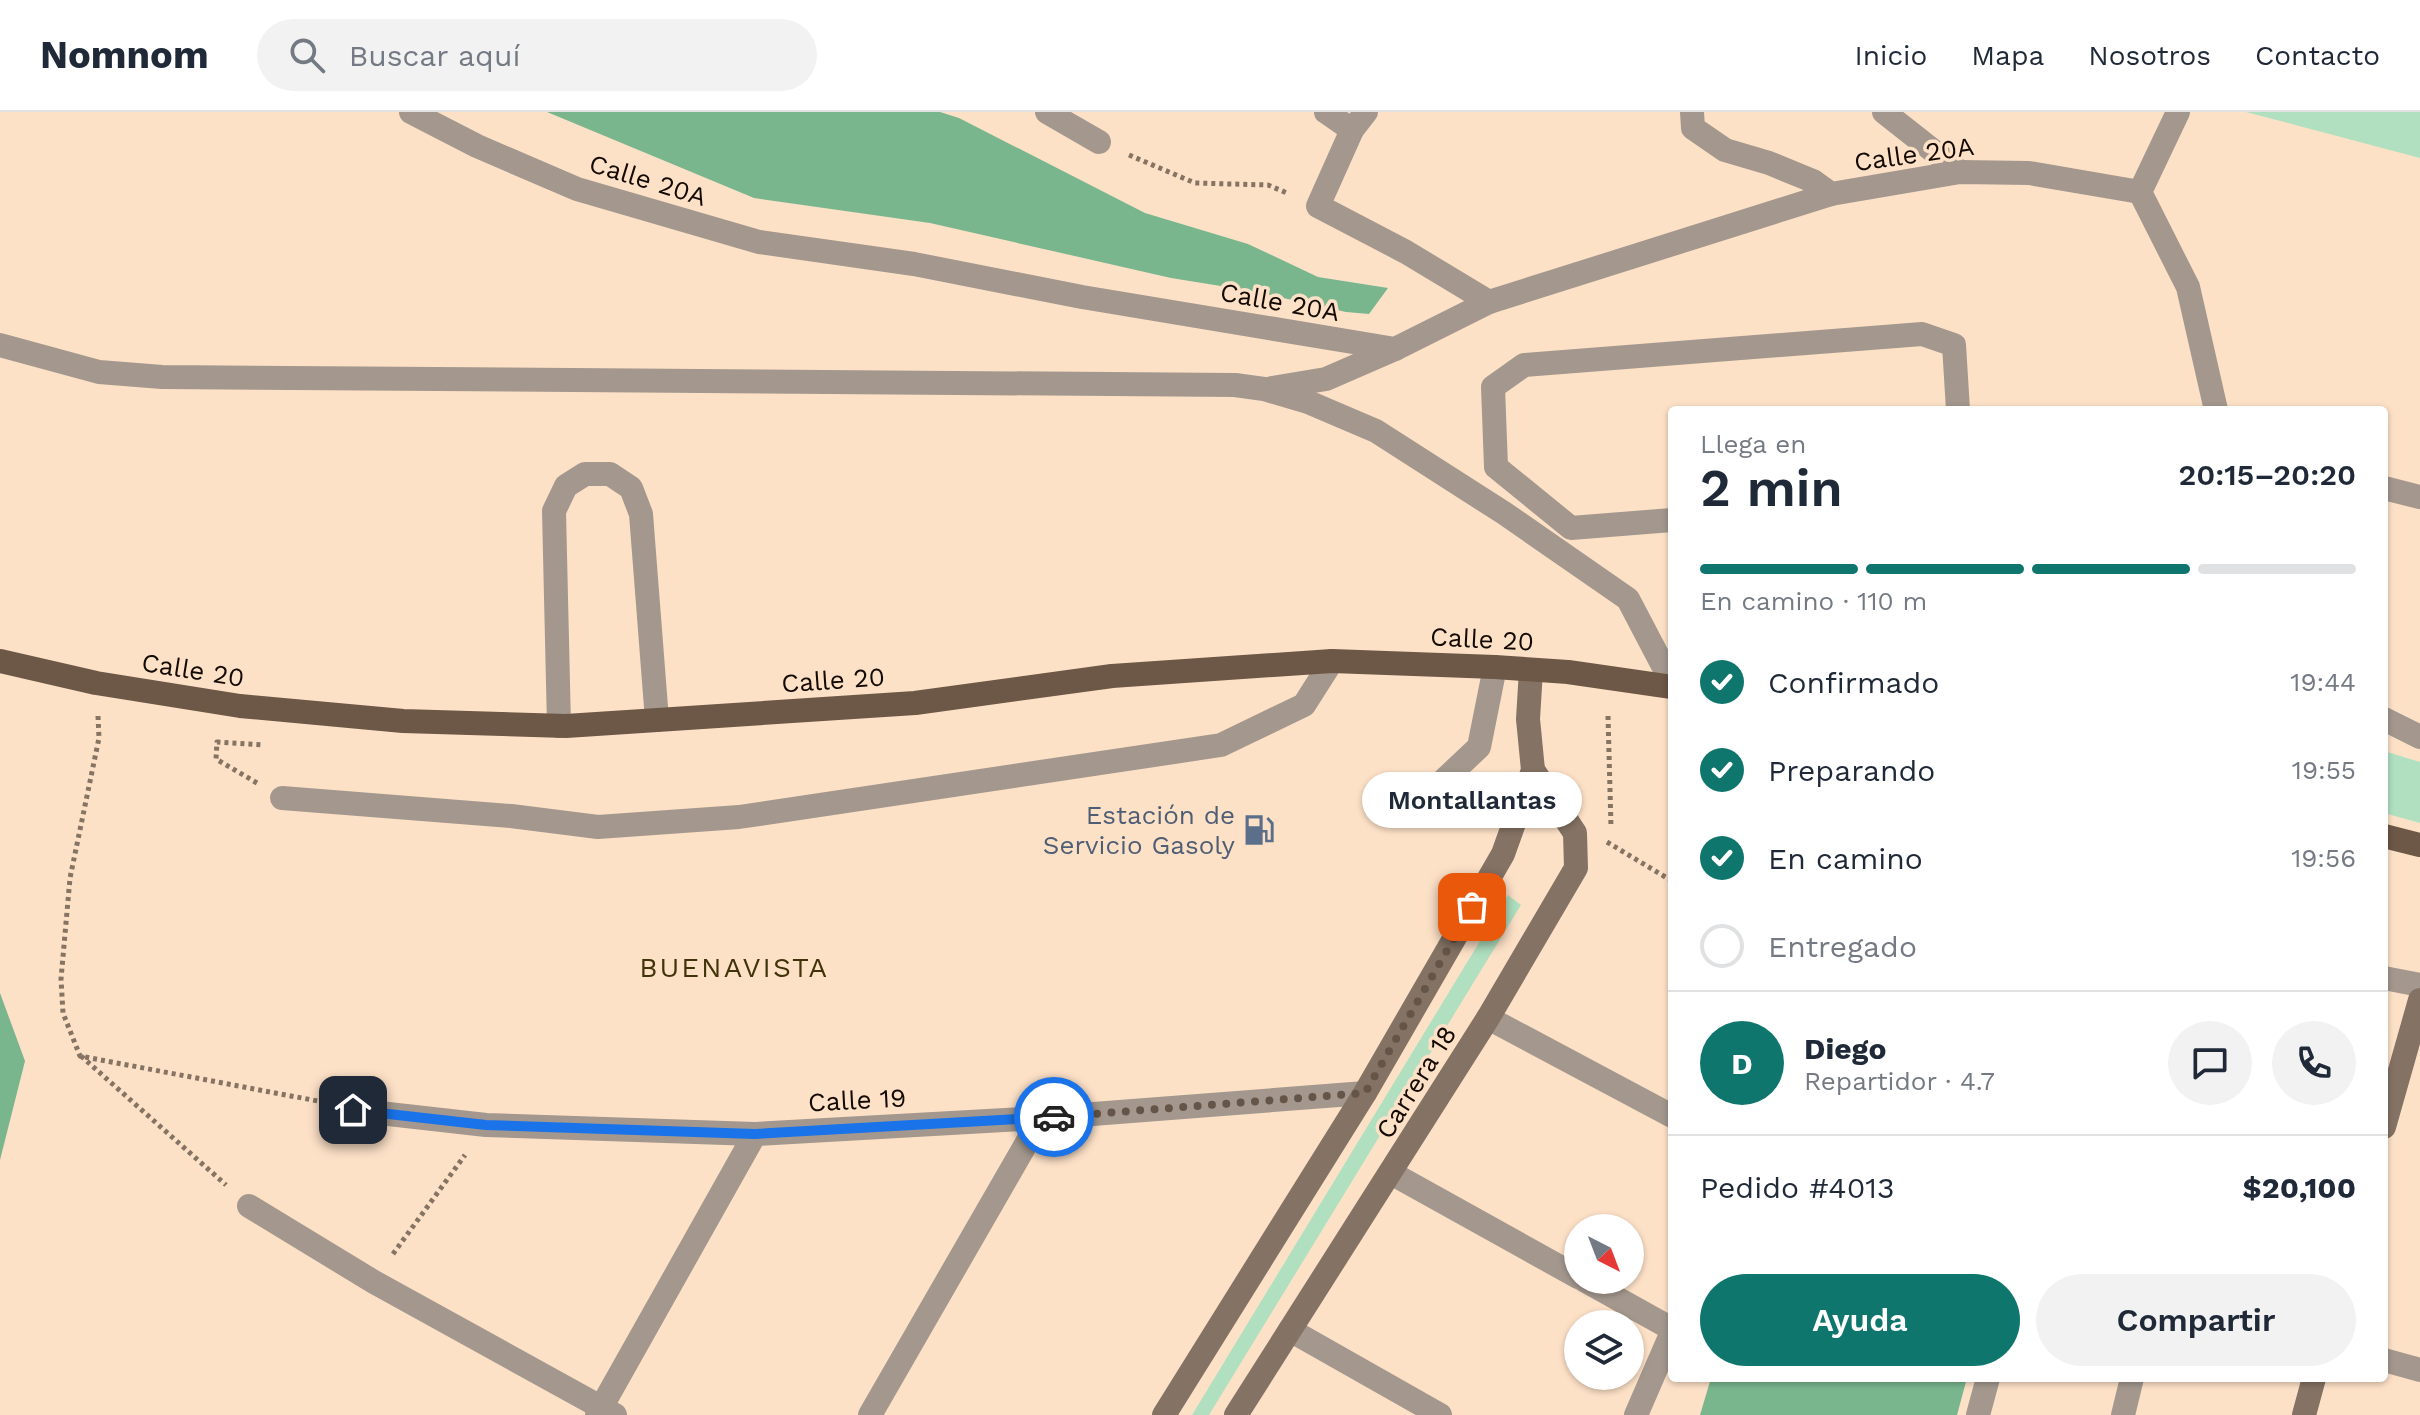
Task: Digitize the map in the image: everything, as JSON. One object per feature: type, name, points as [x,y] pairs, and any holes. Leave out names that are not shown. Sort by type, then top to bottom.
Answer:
[{"type":"main road","name":"Calle 20","points":[[0,661],[96,683],[240,706],[403,721],[559,726],[915,703],[1112,676],[1332,661],[1495,667],[1668,685]]},
{"type":"main road","name":"Carrera 18","points":[[1164,1415],[1365,1093],[1503,854],[1533,770],[1528,719],[1531,670]]},
{"type":"main road","name":"Carrera 18","points":[[1236,1415],[1488,1018],[1576,868],[1575,833],[1533,770]]},
{"type":"main road","points":[[2388,837],[2420,845]]},
{"type":"main road","points":[[2388,1113],[2420,1000]]},
{"type":"main road","points":[[2304,1415],[2313,1382]]},
{"type":"street","name":"Calle 20A","points":[[411,112],[477,146],[577,189],[759,242],[914,264],[1097,299],[1395,349],[1489,302],[1831,194],[1960,172],[2029,173],[2140,192]]},
{"type":"street","points":[[1047,112],[1099,142]]},
{"type":"street","points":[[1326,112],[1359,121],[1318,206],[1406,252],[1489,302]]},
{"type":"street","points":[[1692,112],[1693,128],[1725,150],[1813,181],[1831,194]]},
{"type":"street","points":[[1884,112],[1960,172]]},
{"type":"street","points":[[2178,112],[2140,192],[2188,287],[2215,406]]},
{"type":"street","points":[[1668,520],[1571,528],[1496,467],[1493,387],[1524,365],[1922,334],[1954,345],[1958,406]]},
{"type":"street","points":[[0,345],[99,372],[162,377],[1235,385],[1264,389],[1308,402],[1376,431],[1504,513],[1628,599],[1668,677]]},
{"type":"street","points":[[1264,389],[1326,379],[1395,349]]},
{"type":"street","points":[[559,726],[554,511],[566,486],[585,474],[610,474],[631,488],[641,514],[657,720]]},
{"type":"street","points":[[2388,489],[2420,497]]},
{"type":"street","points":[[282,798],[511,816],[598,827],[739,817],[1221,745],[1304,705],[1332,661]]},
{"type":"street","points":[[1444,780],[1479,747],[1495,667]]},
{"type":"street","points":[[2388,721],[2420,737]]},
{"type":"street","points":[[2388,979],[2420,985]]},
{"type":"street","points":[[1488,1018],[1668,1114]]},
{"type":"street","name":"Calle 19","points":[[353,1110],[486,1125],[755,1134],[1041,1118],[1365,1093]]},
{"type":"street","points":[[870,1415],[1041,1118]]},
{"type":"street","points":[[249,1206],[374,1282],[605,1412],[755,1134]]},
{"type":"street","points":[[1391,1173],[1564,1269]]},
{"type":"street","points":[[1609,1294],[1668,1328]]},
{"type":"street","points":[[1290,1330],[1440,1415]]},
{"type":"street","points":[[1636,1415],[1668,1339]]},
{"type":"street","points":[[2388,1361],[2420,1370]]},
{"type":"street","points":[[1978,1415],[1987,1382]]},
{"type":"street","points":[[2123,1415],[2131,1382]]},
{"type":"path","points":[[1099,142],[1195,183],[1268,185],[1318,206]]},
{"type":"path","points":[[96,683],[99,738],[70,878],[61,979],[63,1013],[80,1056],[249,1206]]},
{"type":"path","points":[[1608,716],[1611,843]]},
{"type":"path","points":[[268,736],[268,745],[217,742],[216,759],[282,798]]},
{"type":"path","points":[[1575,833],[1611,843],[1668,879]]},
{"type":"path","points":[[80,1056],[316,1100],[353,1110]]},
{"type":"path","points":[[374,1282],[486,1125]]},
{"type":"green space","points":[[547,112],[940,112],[959,118],[1145,213],[1248,244],[1318,277],[1388,288],[1369,314],[1346,312],[1252,291],[1171,278],[930,223],[754,198]]},
{"type":"green space","points":[[2246,112],[2420,112],[2420,158]]},
{"type":"green space","points":[[2388,752],[2420,762],[2420,823],[2388,814]]},
{"type":"green space","points":[[1508,895],[1521,905],[1209,1415],[1192,1415]]},
{"type":"green space","points":[[0,993],[25,1061],[0,1160]]},
{"type":"green space","points":[[1710,1382],[1966,1382],[1957,1415],[1700,1415]]},
{"type":"way so far","points":[[1054,1117],[1365,1093],[1472,907]]},
{"type":"place","name":"Estación de Servicio Gasoly","points":[[1259,830]]},
{"type":"place","name":"Montallantas","points":[[1472,907]]},
{"type":"district","name":"BUENAVISTA","points":[[734,967]]},
{"type":"route","points":[[353,1110],[486,1125],[755,1134],[1054,1117]]}]
